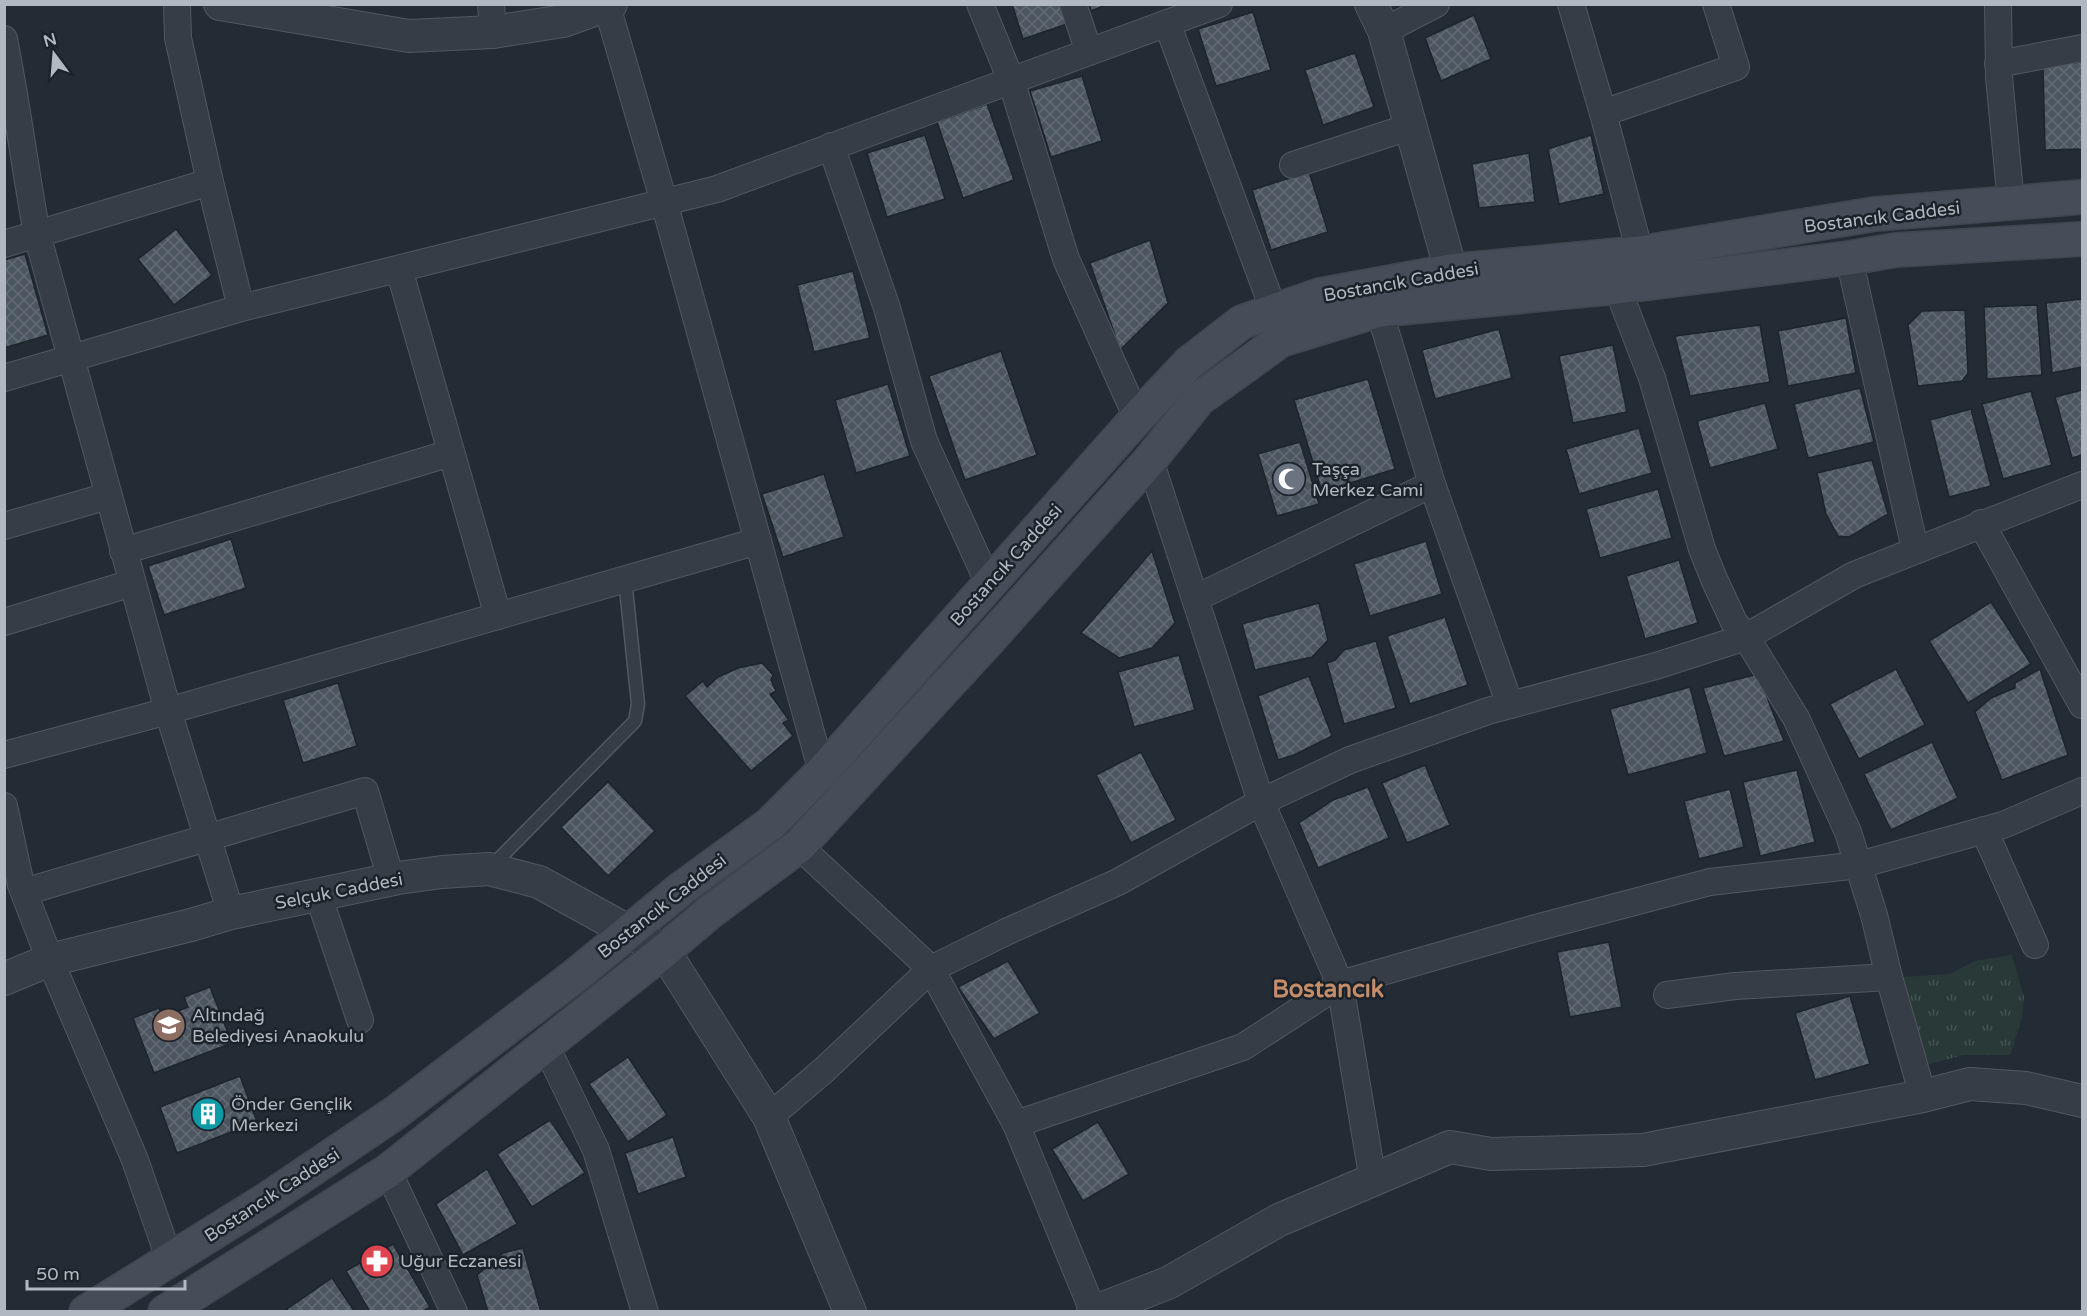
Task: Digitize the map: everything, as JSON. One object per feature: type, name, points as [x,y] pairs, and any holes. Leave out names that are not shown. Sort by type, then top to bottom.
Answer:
[{"type":"main road","name":"Bostancık Caddesi","points":[[86,1311],[170,1261],[395,1113],[576,975],[682,888],[770,824],[822,772],[1137,418],[1189,363],[1242,322],[1320,295],[1451,271],[1640,253],[1875,214],[2082,197]]},
{"type":"main road","name":"Bostancık Caddesi","points":[[165,1311],[388,1171],[710,912],[799,846],[987,642],[1150,460],[1199,399],[1281,340],[1378,310],[1617,287],[1896,250],[2082,239]]},
{"type":"street","points":[[177,4],[178,38],[241,308]]},
{"type":"street","points":[[220,4],[409,36],[492,18],[562,21],[609,5],[822,772]]},
{"type":"street","points":[[980,4],[1011,80],[1066,259],[1137,418]]},
{"type":"street","points":[[1073,4],[1089,52]]},
{"type":"street","points":[[4,378],[241,308],[717,189],[1219,4]]},
{"type":"street","points":[[1436,4],[1378,18],[1412,126],[1451,271]]},
{"type":"street","points":[[1571,4],[1640,253]]},
{"type":"street","points":[[1603,113],[1736,66],[1716,4]]},
{"type":"street","points":[[1998,4],[1998,64],[2011,203]]},
{"type":"street","points":[[1167,23],[1274,311]]},
{"type":"street","points":[[4,39],[17,101],[24,161],[37,234],[168,711],[231,913]]},
{"type":"street","points":[[1998,64],[2082,48]]},
{"type":"street","points":[[1293,165],[1412,126]]},
{"type":"street","points":[[831,146],[887,308],[924,441],[989,584]]},
{"type":"street","points":[[4,244],[210,182]]},
{"type":"street","points":[[1849,258],[1915,549]]},
{"type":"street","points":[[399,269],[498,615]]},
{"type":"street","points":[[1617,287],[1652,378],[1702,549],[1734,622],[1746,637],[1796,718],[1848,832],[1874,915],[1923,1096]]},
{"type":"street","points":[[1378,310],[1432,484],[1510,705]]},
{"type":"street","points":[[123,551],[451,453]]},
{"type":"street","points":[[1150,460],[1261,802],[1340,984],[1373,1181]]},
{"type":"street","points":[[1196,598],[1432,484]]},
{"type":"street","points":[[769,1117],[824,1070],[931,969],[1006,932],[1118,882],[1261,802],[1350,760],[1488,711],[1656,666],[1746,637],[1854,574],[2082,485]]},
{"type":"street","points":[[4,526],[108,496]]},
{"type":"street","points":[[1981,524],[2082,705]]},
{"type":"street","points":[[4,755],[168,711],[758,541]]},
{"type":"street","points":[[4,622],[132,583]]},
{"type":"street","points":[[16,879],[208,838],[365,790],[391,879]]},
{"type":"street","points":[[1016,1124],[1244,1047],[1340,984],[1532,929],[1710,882],[1859,865],[2004,825],[2082,791]]},
{"type":"street","points":[[4,806],[16,879],[135,1160],[170,1261]]},
{"type":"street","points":[[1984,830],[2035,945]]},
{"type":"street","points":[[799,846],[931,969],[1016,1124],[1093,1311],[1168,1283],[1279,1220],[1450,1148],[1491,1154],[1643,1150],[1923,1096],[1970,1084],[2026,1088],[2081,1097]]},
{"type":"street","name":"Selçuk Caddesi","points":[[4,979],[50,960],[231,913],[391,879],[489,869],[539,882],[664,951]]},
{"type":"street","points":[[318,894],[360,1020]]},
{"type":"street","points":[[664,951],[769,1117],[850,1311]]},
{"type":"street","points":[[1667,995],[1735,986],[1889,977]]},
{"type":"street","points":[[545,1044],[596,1150],[645,1311]]},
{"type":"street","points":[[388,1171],[454,1311]]},
{"type":"lane","points":[[489,869],[635,721],[638,704],[625,579]]},
{"type":"green space","points":[[2012,955],[2024,997],[2022,1018],[2010,1055],[1964,1055],[1925,1065],[1911,1026],[1903,977],[1950,974],[1975,961]]},
{"type":"building","points":[[1012,4],[1064,4],[1070,23],[1023,39]]},
{"type":"building","points":[[1089,4],[1108,4],[1091,11]]},
{"type":"building","points":[[1253,12],[1271,70],[1216,86],[1198,29]]},
{"type":"building","points":[[1474,15],[1491,59],[1441,81],[1425,38]]},
{"type":"building","points":[[1355,53],[1374,107],[1323,125],[1305,70]]},
{"type":"building","points":[[2082,62],[2082,149],[2045,150],[2043,66]]},
{"type":"building","points":[[1082,76],[1102,141],[1051,157],[1030,91]]},
{"type":"building","points":[[987,104],[1014,180],[963,198],[937,122]]},
{"type":"building","points":[[925,135],[945,199],[887,217],[867,153]]},
{"type":"building","points":[[1591,135],[1604,194],[1559,204],[1548,149]]},
{"type":"building","points":[[1529,153],[1535,202],[1479,208],[1472,164]]},
{"type":"building","points":[[1309,172],[1328,232],[1271,250],[1252,190]]},
{"type":"building","points":[[176,229],[212,275],[174,305],[138,259]]},
{"type":"building","points":[[1150,240],[1168,303],[1120,350],[1090,263]]},
{"type":"building","points":[[25,254],[48,335],[4,348],[4,260]]},
{"type":"building","points":[[853,271],[870,338],[814,352],[797,285]]},
{"type":"building","points":[[2082,299],[2082,367],[2052,373],[2046,303]]},
{"type":"building","points":[[2037,305],[2042,375],[1987,379],[1984,307]]},
{"type":"building","points":[[1965,310],[1968,373],[1962,381],[1918,386],[1908,325],[1922,311]]},
{"type":"building","points":[[1846,318],[1856,373],[1788,386],[1778,331]]},
{"type":"building","points":[[1760,325],[1770,382],[1690,396],[1675,336]]},
{"type":"building","points":[[1499,329],[1512,378],[1435,399],[1422,350]]},
{"type":"building","points":[[1613,345],[1627,412],[1573,423],[1559,356]]},
{"type":"building","points":[[1001,351],[1037,455],[965,480],[929,376]]},
{"type":"building","points":[[1368,379],[1395,469],[1322,492],[1294,400]]},
{"type":"building","points":[[888,384],[910,456],[856,473],[835,400]]},
{"type":"building","points":[[1860,388],[1874,442],[1808,458],[1794,404]]},
{"type":"building","points":[[2082,390],[2082,455],[2072,458],[2055,397]]},
{"type":"building","points":[[2031,391],[2052,465],[2003,479],[1982,404]]},
{"type":"building","points":[[1765,403],[1778,449],[1710,468],[1697,421]]},
{"type":"building","points":[[1971,409],[1991,486],[1949,497],[1930,420]]},
{"type":"building","points":[[1639,428],[1652,473],[1579,494],[1566,449]]},
{"type":"building","name":"Taşça Merkez Cami","points":[[1300,442],[1319,504],[1277,516],[1258,454]]},
{"type":"building","points":[[1872,460],[1888,514],[1849,537],[1838,536],[1826,514],[1817,473]]},
{"type":"building","points":[[824,474],[844,537],[783,557],[762,494]]},
{"type":"building","points":[[1658,489],[1672,538],[1600,558],[1586,509]]},
{"type":"building","points":[[231,539],[246,588],[164,615],[148,566]]},
{"type":"building","points":[[1426,541],[1442,594],[1370,616],[1354,564]]},
{"type":"building","points":[[1152,551],[1175,623],[1152,648],[1119,658],[1081,633]]},
{"type":"building","points":[[1679,560],[1698,623],[1645,639],[1626,576]]},
{"type":"building","points":[[1991,602],[2031,664],[1968,703],[1929,641]]},
{"type":"building","points":[[1319,603],[1328,640],[1312,657],[1255,670],[1242,624]]},
{"type":"building","points":[[1445,617],[1468,685],[1410,704],[1387,636]]},
{"type":"building","points":[[1376,641],[1396,708],[1344,724],[1327,663],[1335,660],[1344,650]]},
{"type":"building","points":[[1179,655],[1195,710],[1134,727],[1118,672]]},
{"type":"building","points":[[762,663],[773,675],[771,680],[776,691],[770,694],[789,720],[783,723],[793,736],[751,771],[685,696],[703,681],[707,687],[718,677],[738,668]]},
{"type":"building","points":[[1896,669],[1925,725],[1859,759],[1830,704]]},
{"type":"building","points":[[2040,669],[2068,755],[2002,780],[1975,712],[1991,698],[2015,688],[2015,683]]},
{"type":"building","points":[[1758,674],[1784,741],[1724,756],[1703,688]]},
{"type":"building","points":[[1309,676],[1332,736],[1294,755],[1278,760],[1258,696]]},
{"type":"building","points":[[338,683],[357,746],[303,763],[283,700]]},
{"type":"building","points":[[1690,687],[1707,753],[1628,775],[1610,709]]},
{"type":"building","points":[[1932,742],[1958,798],[1891,830],[1864,774]]},
{"type":"building","points":[[1141,752],[1176,820],[1131,843],[1096,775]]},
{"type":"building","points":[[1425,765],[1450,825],[1407,843],[1382,783]]},
{"type":"building","points":[[1797,770],[1815,842],[1760,856],[1743,782]]},
{"type":"building","points":[[608,782],[655,831],[608,876],[561,827]]},
{"type":"building","points":[[1368,787],[1389,838],[1318,868],[1299,823],[1333,800]]},
{"type":"building","points":[[1730,789],[1744,847],[1699,859],[1684,801]]},
{"type":"building","points":[[1609,942],[1622,1007],[1570,1017],[1557,952]]},
{"type":"building","points":[[1008,961],[1040,1013],[994,1039],[958,987]]},
{"type":"building","points":[[210,987],[232,1043],[154,1073],[133,1018],[159,1008],[162,1017],[188,1007],[184,997]]},
{"type":"building","points":[[1850,996],[1870,1064],[1815,1080],[1795,1013]]},
{"type":"building","points":[[628,1057],[667,1115],[628,1142],[589,1084]]},
{"type":"building","name":"Önder Gençlik Merkezi","points":[[240,1076],[257,1122],[177,1153],[160,1107]]},
{"type":"building","points":[[550,1120],[585,1173],[532,1207],[497,1154]]},
{"type":"building","points":[[1098,1122],[1129,1174],[1083,1201],[1052,1149]]},
{"type":"building","points":[[673,1137],[686,1177],[638,1194],[625,1153]]},
{"type":"building","points":[[487,1169],[517,1224],[463,1255],[436,1204]]},
{"type":"building","points":[[393,1244],[430,1307],[422,1312],[370,1312],[346,1271]]},
{"type":"building","points":[[523,1248],[541,1312],[488,1312],[477,1275],[503,1253]]},
{"type":"building","points":[[332,1278],[355,1312],[289,1312],[287,1309]]},
{"type":"place","name":"Taşça Merkez Cami","points":[[1289,479]]},
{"type":"place","name":"Altındağ Belediyesi Anaokulu","points":[[169,1025]]},
{"type":"place","name":"Önder Gençlik Merkezi","points":[[208,1114]]},
{"type":"place","name":"Uğur Eczanesi","points":[[377,1261]]},
{"type":"district","name":"Bostancık","points":[[1328,989]]}]
